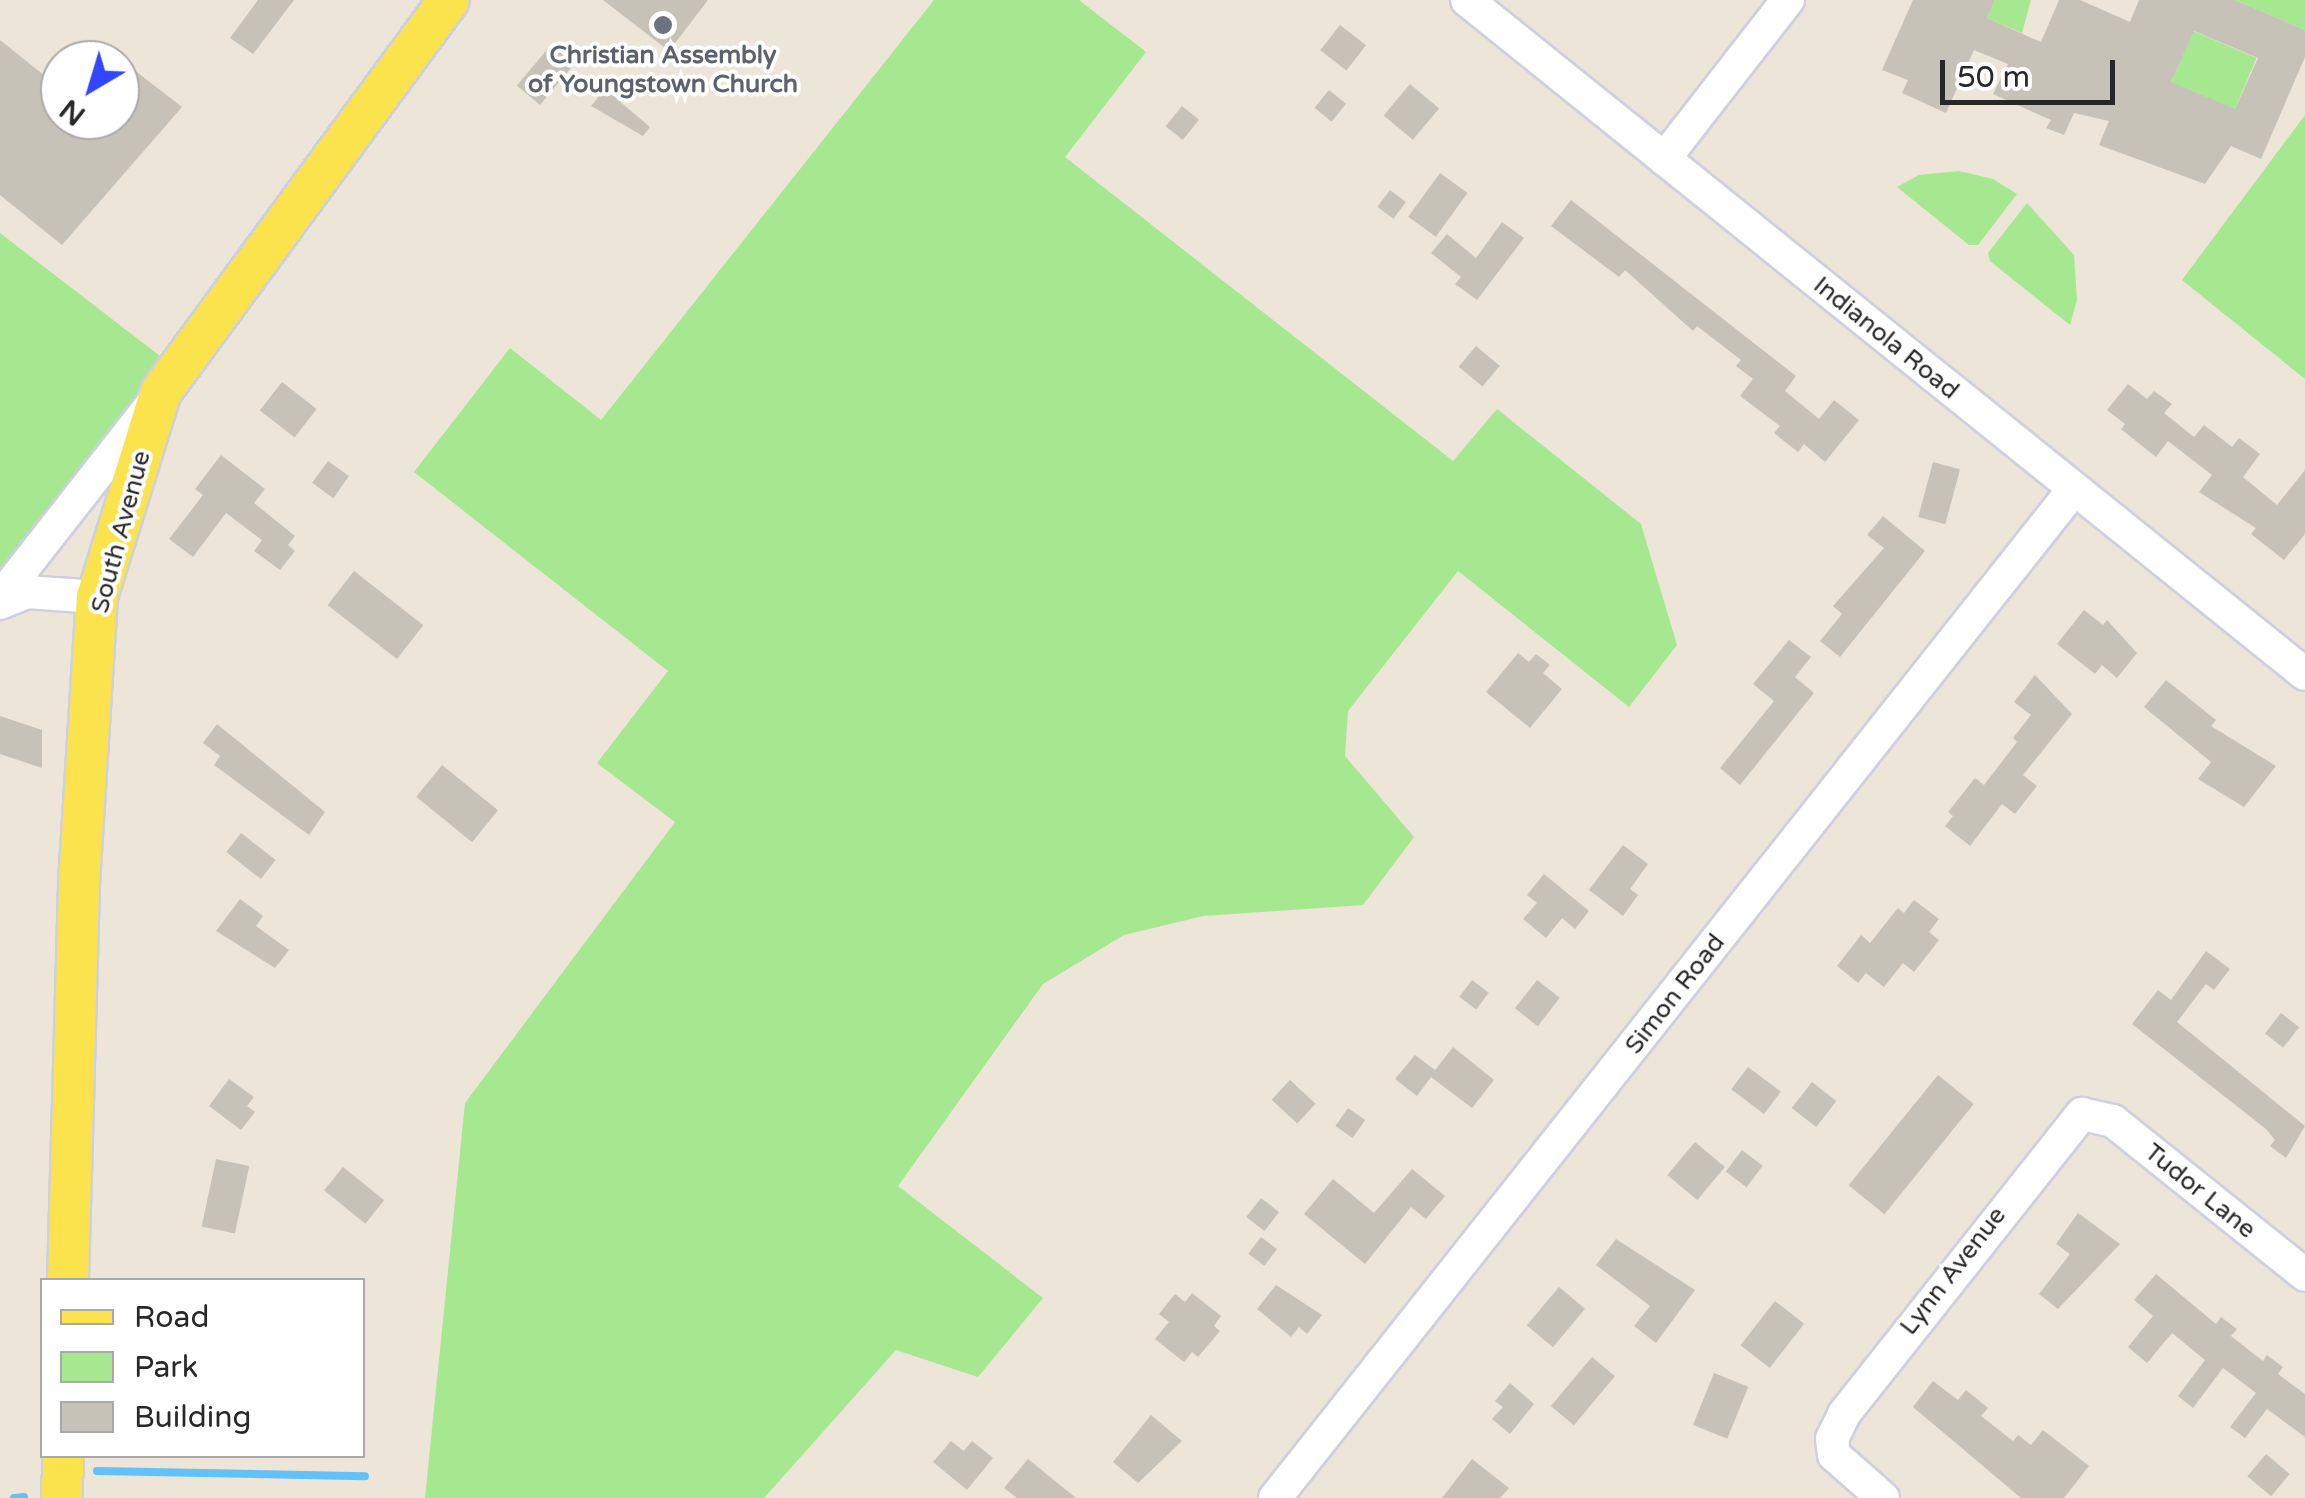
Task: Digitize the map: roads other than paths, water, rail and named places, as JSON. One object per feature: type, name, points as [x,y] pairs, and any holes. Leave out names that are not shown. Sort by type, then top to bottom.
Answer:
[{"type":"main road","name":"South Avenue","points":[[68,1278],[80,883],[97,597],[161,392],[449,0]]},
{"type":"main road","points":[[62,1498],[63,1458]]},
{"type":"street","name":"Indianola Road","points":[[1467,0],[2305,674]]},
{"type":"street","points":[[1664,158],[1788,0]]},
{"type":"street","points":[[0,600],[161,392]]},
{"type":"street","name":"Simon Road","points":[[1275,1498],[2074,490]]},
{"type":"street","points":[[0,600],[27,592],[97,597]]},
{"type":"street","name":"Tudor Lane","points":[[2093,1112],[2305,1275]]},
{"type":"street","name":"Lynn Avenue","points":[[1883,1498],[1847,1469],[1832,1447],[1844,1414],[2066,1125],[2093,1112]]},
{"type":"waterway","points":[[97,1471],[365,1476]]},
{"type":"waterway","points":[[14,1498],[24,1497]]},
{"type":"place","name":"Christian Assembly of Youngstown Church","points":[[663,25]]}]
